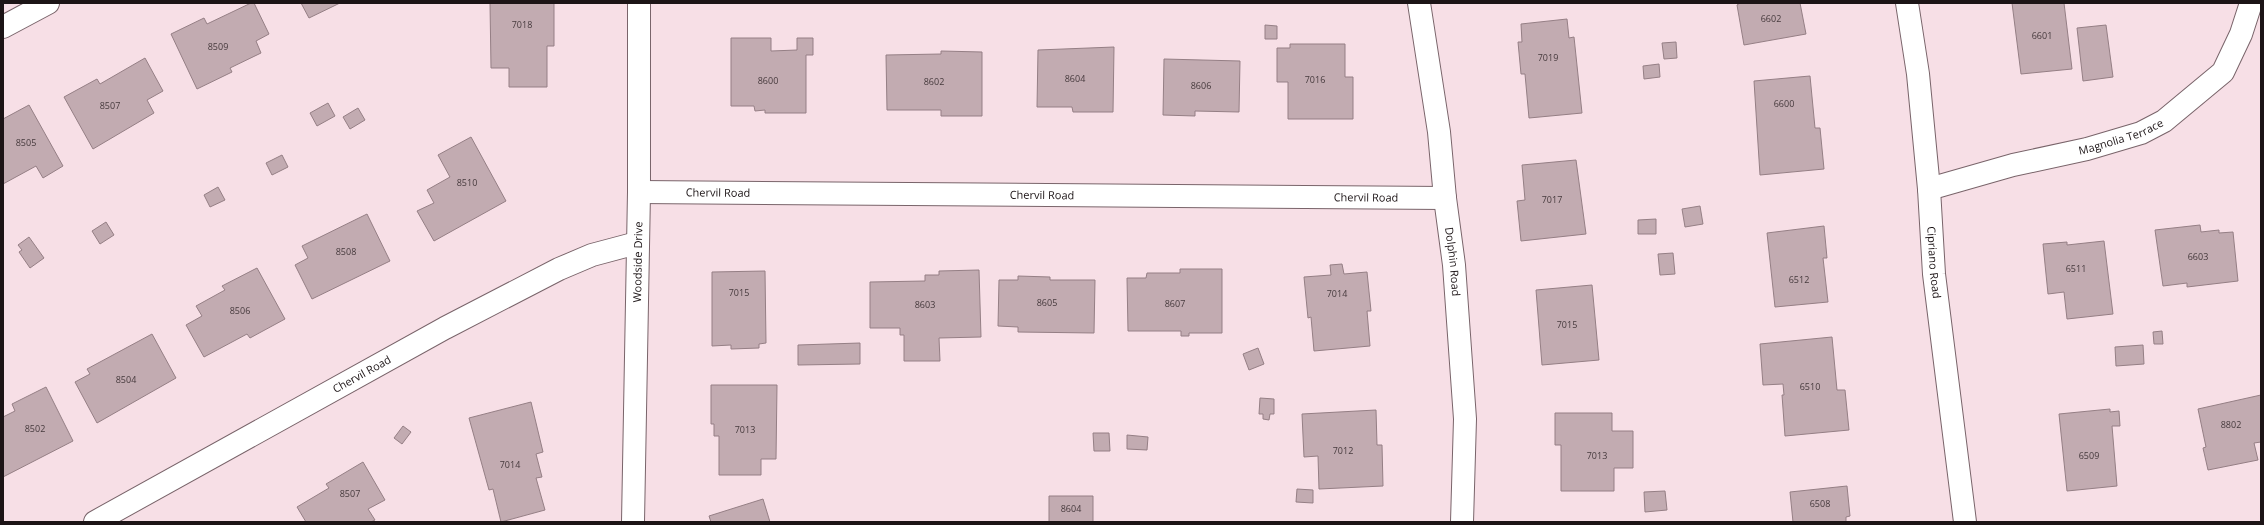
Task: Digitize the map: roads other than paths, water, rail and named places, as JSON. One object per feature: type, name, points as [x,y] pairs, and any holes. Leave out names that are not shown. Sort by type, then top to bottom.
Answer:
[{"type":"street","points":[[3,27],[48,3]]},
{"type":"street","name":"Woodside Drive","points":[[633,522],[639,192],[639,3]]},
{"type":"street","name":"Dolphin Road","points":[[1419,3],[1439,132],[1444,198],[1454,265],[1465,419],[1462,522]]},
{"type":"street","name":"Cipriano Road","points":[[1907,3],[1918,74],[1930,189],[1934,274],[1965,522]]},
{"type":"street","name":"Magnolia Terrace","points":[[1930,189],[2013,165],[2087,149],[2141,133],[2164,121],[2223,72],[2241,34],[2251,3]]},
{"type":"street","name":"Chervil Road","points":[[639,192],[1444,198]]},
{"type":"street","name":"Chervil Road","points":[[95,522],[438,332],[559,269],[592,255],[637,243]]}]
